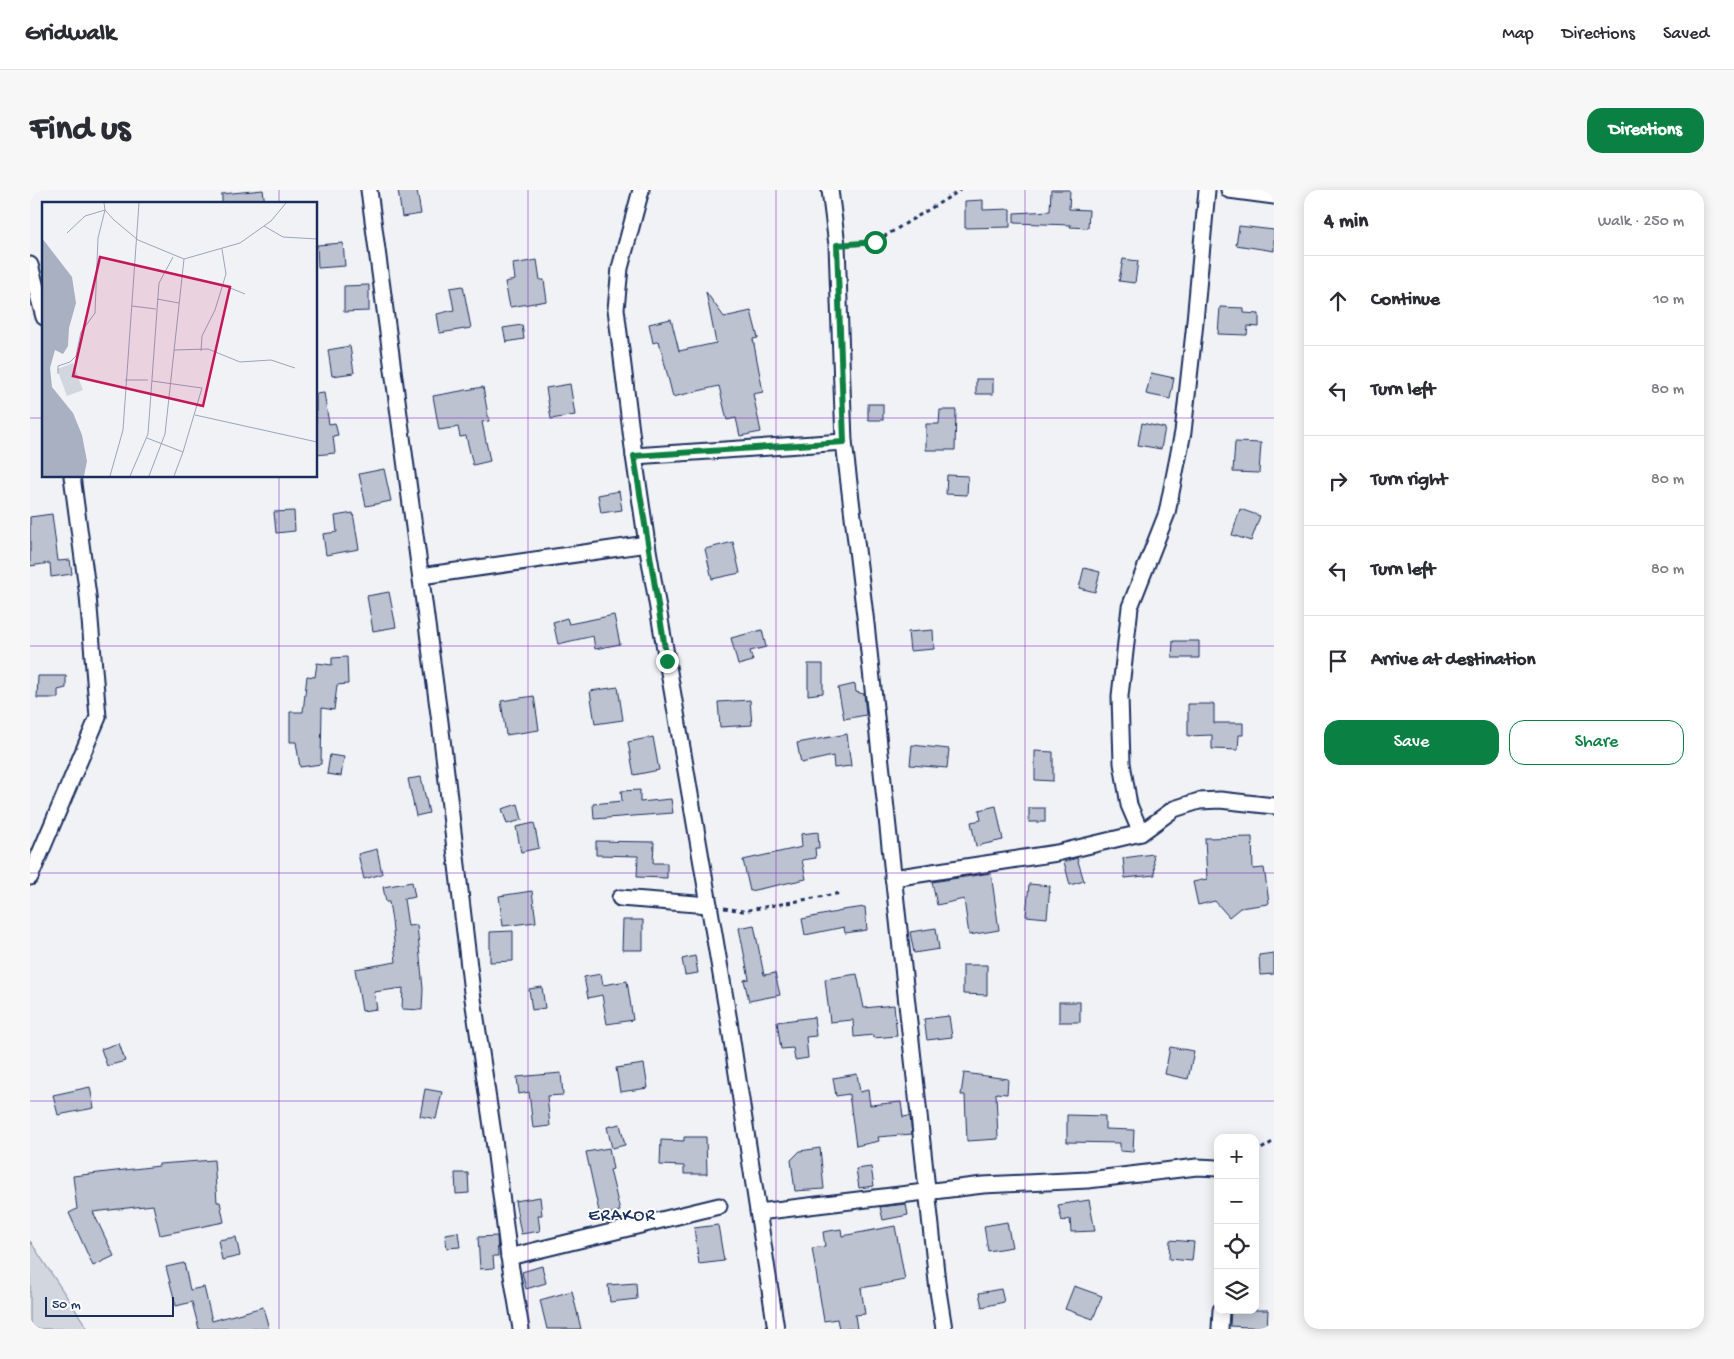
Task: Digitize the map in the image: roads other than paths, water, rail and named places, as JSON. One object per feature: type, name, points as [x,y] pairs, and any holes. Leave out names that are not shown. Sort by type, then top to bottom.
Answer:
[{"type":"street","points":[[369,190],[440,722],[472,992],[509,1257],[521,1329]]},
{"type":"street","points":[[641,190],[620,268],[616,309],[647,544],[709,905],[776,1329]]},
{"type":"street","points":[[830,190],[837,245],[844,442],[866,624],[938,1291],[944,1329]]},
{"type":"street","points":[[1141,833],[1129,805],[1122,763],[1120,696],[1130,607],[1167,512],[1183,432],[1206,190]]},
{"type":"street","points":[[1229,190],[1274,196]]},
{"type":"street","points":[[30,265],[42,310]]},
{"type":"street","points":[[634,456],[844,442]]},
{"type":"street","points":[[30,877],[98,717],[88,596],[72,478]]},
{"type":"street","points":[[421,576],[647,544]]},
{"type":"street","points":[[893,878],[1057,853],[1141,833],[1174,809],[1199,801],[1220,800],[1274,806]]},
{"type":"street","points":[[620,898],[709,905]]},
{"type":"street","points":[[759,1212],[983,1185],[1088,1180],[1198,1167],[1214,1168]]},
{"type":"street","points":[[509,1257],[719,1206]]},
{"type":"street","points":[[1220,1329],[1221,1314]]},
{"type":"district","name":"ERAKOR","points":[[622,1214]]}]
